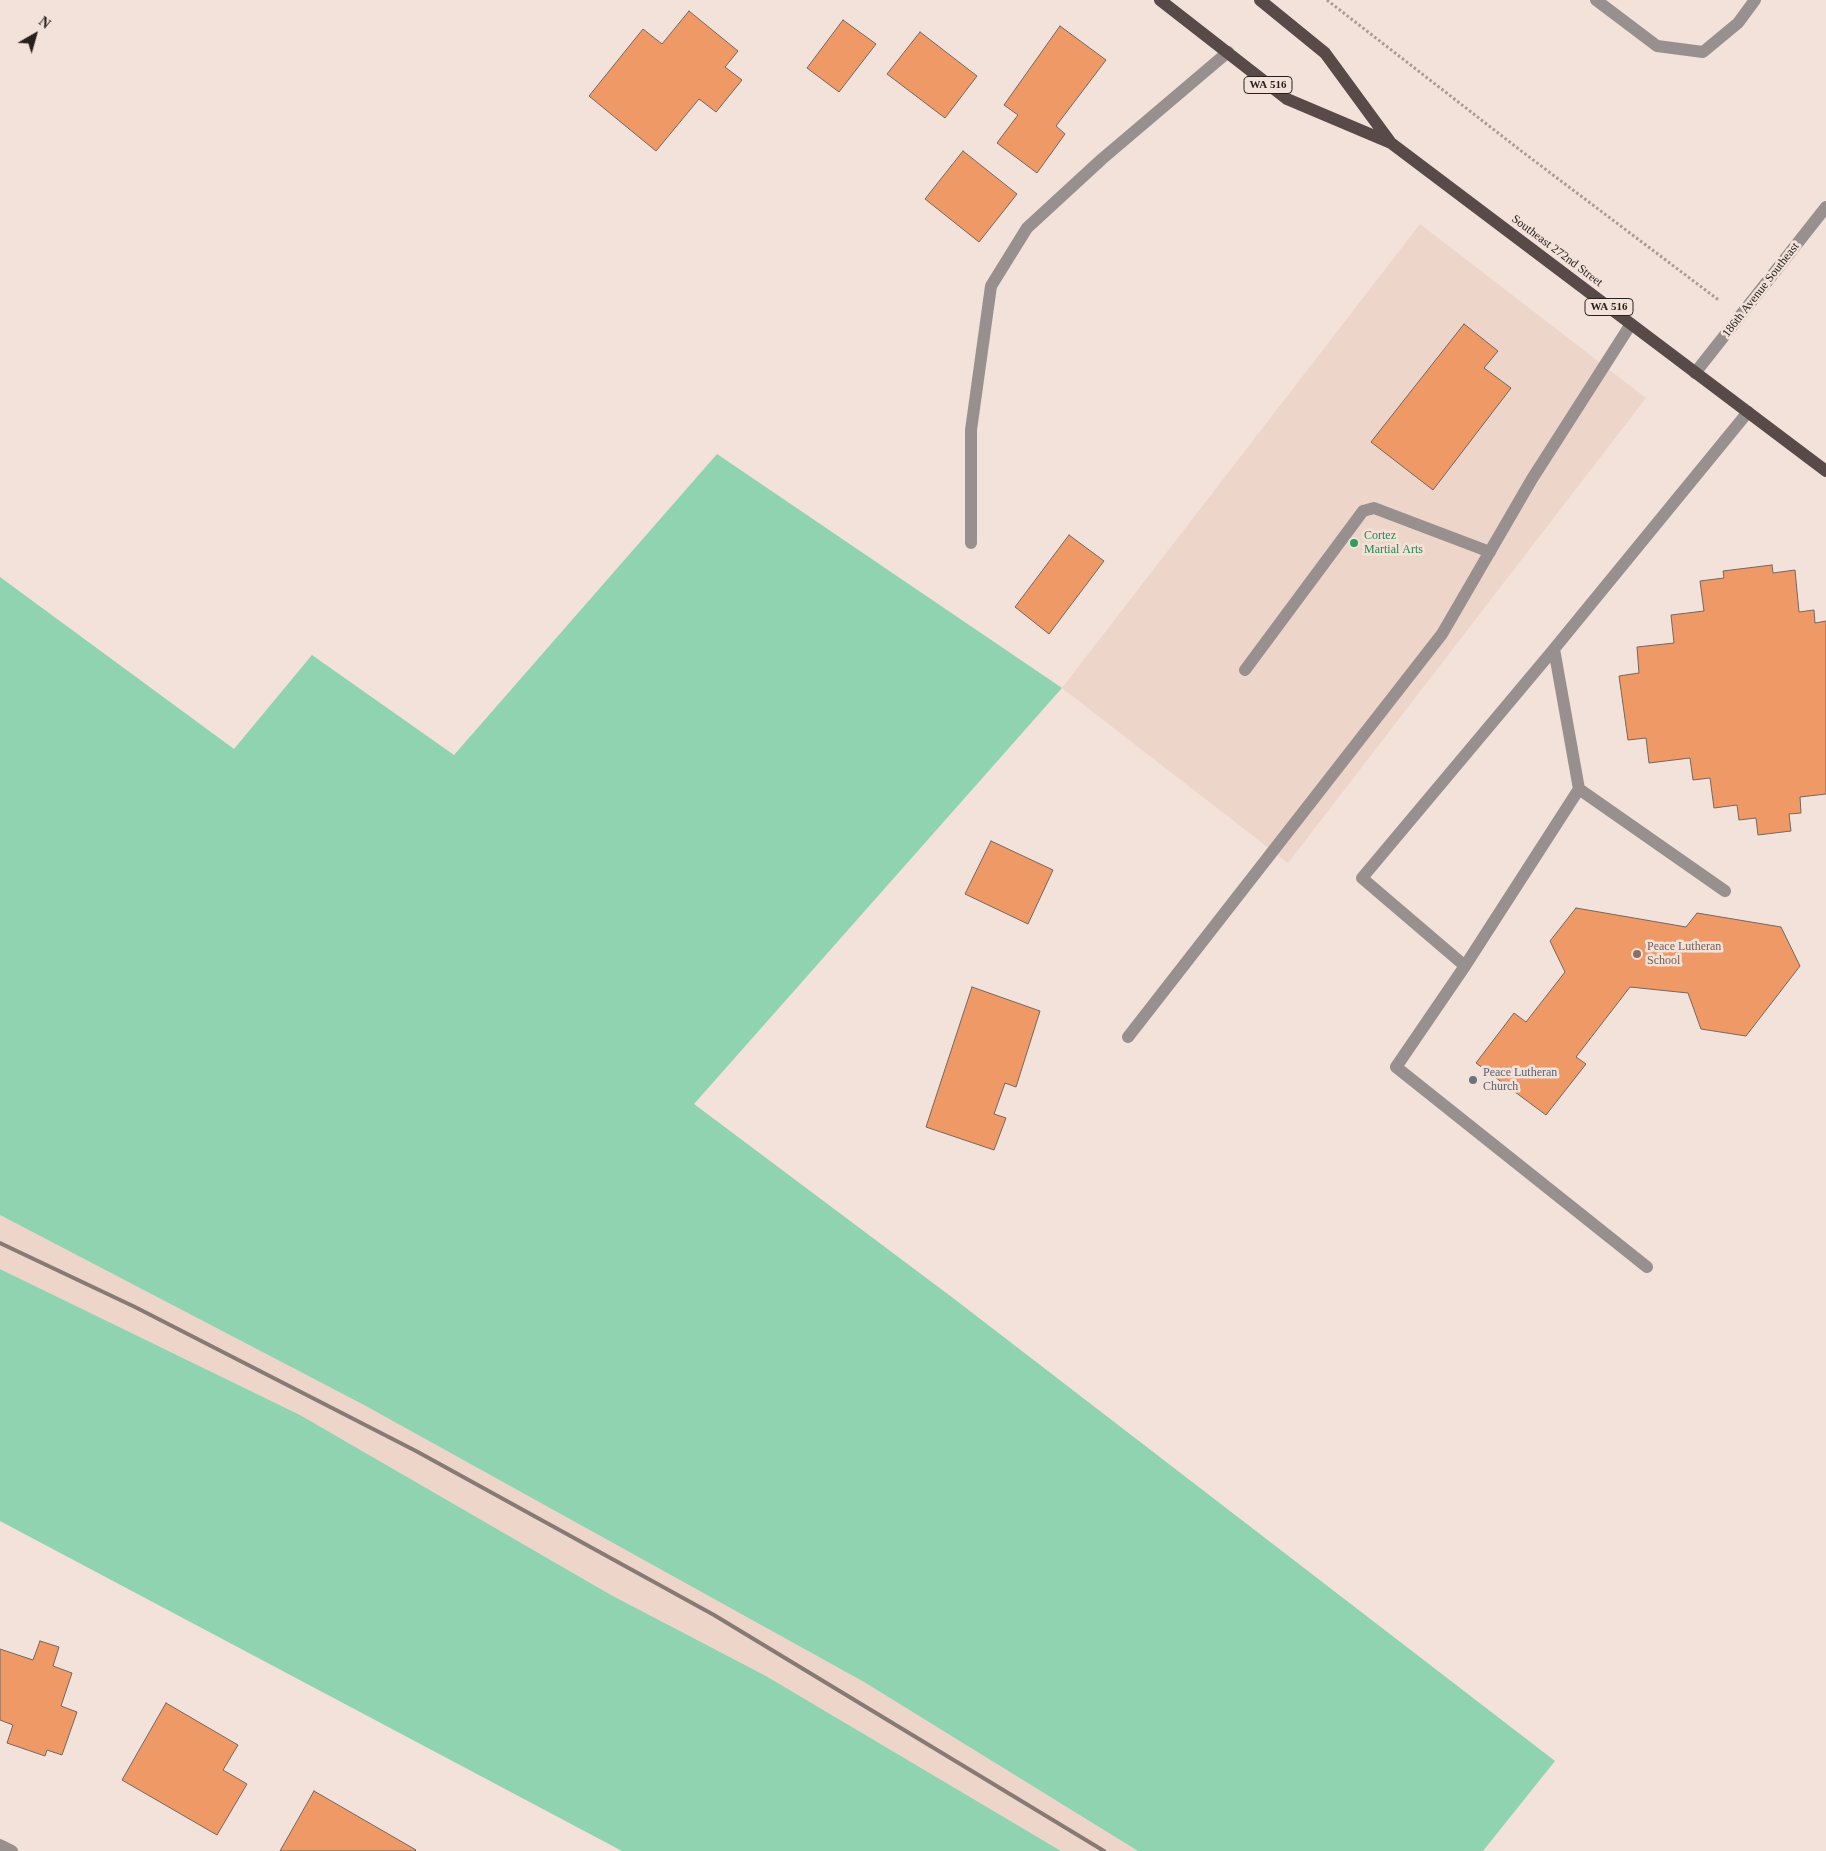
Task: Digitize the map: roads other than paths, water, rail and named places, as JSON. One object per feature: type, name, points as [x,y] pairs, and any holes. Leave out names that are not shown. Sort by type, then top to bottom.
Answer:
[{"type":"main road","name":"Southeast 272nd Street","points":[[1160,0],[1287,99],[1391,143],[1826,472]]},
{"type":"main road","name":"Southeast 272nd Street","points":[[1260,0],[1325,53],[1391,143]]},
{"type":"street","points":[[1596,0],[1657,46],[1703,52],[1738,23],[1755,0]]},
{"type":"street","points":[[971,543],[971,430],[991,286],[1027,228],[1102,159],[1228,52]]},
{"type":"street","name":"186th Avenue Southeast","points":[[1696,373],[1826,207]]},
{"type":"street","points":[[1128,1038],[1442,634],[1532,479],[1631,324]]},
{"type":"street","points":[[1465,966],[1362,878],[1554,649],[1748,412]]},
{"type":"street","points":[[1245,670],[1363,511],[1374,508],[1490,552]]},
{"type":"street","points":[[1554,649],[1579,789],[1465,966],[1396,1067],[1647,1266]]},
{"type":"street","points":[[1579,789],[1725,891]]},
{"type":"street","points":[[0,1845],[12,1851]]},
{"type":"railway","points":[[0,1243],[135,1307],[416,1451],[714,1615],[1104,1851]]},
{"type":"place","name":"Cortez Martial Arts","points":[[1354,543]]},
{"type":"place","name":"Peace Lutheran School","points":[[1637,954]]},
{"type":"place","name":"Peace Lutheran Church","points":[[1473,1080]]}]
